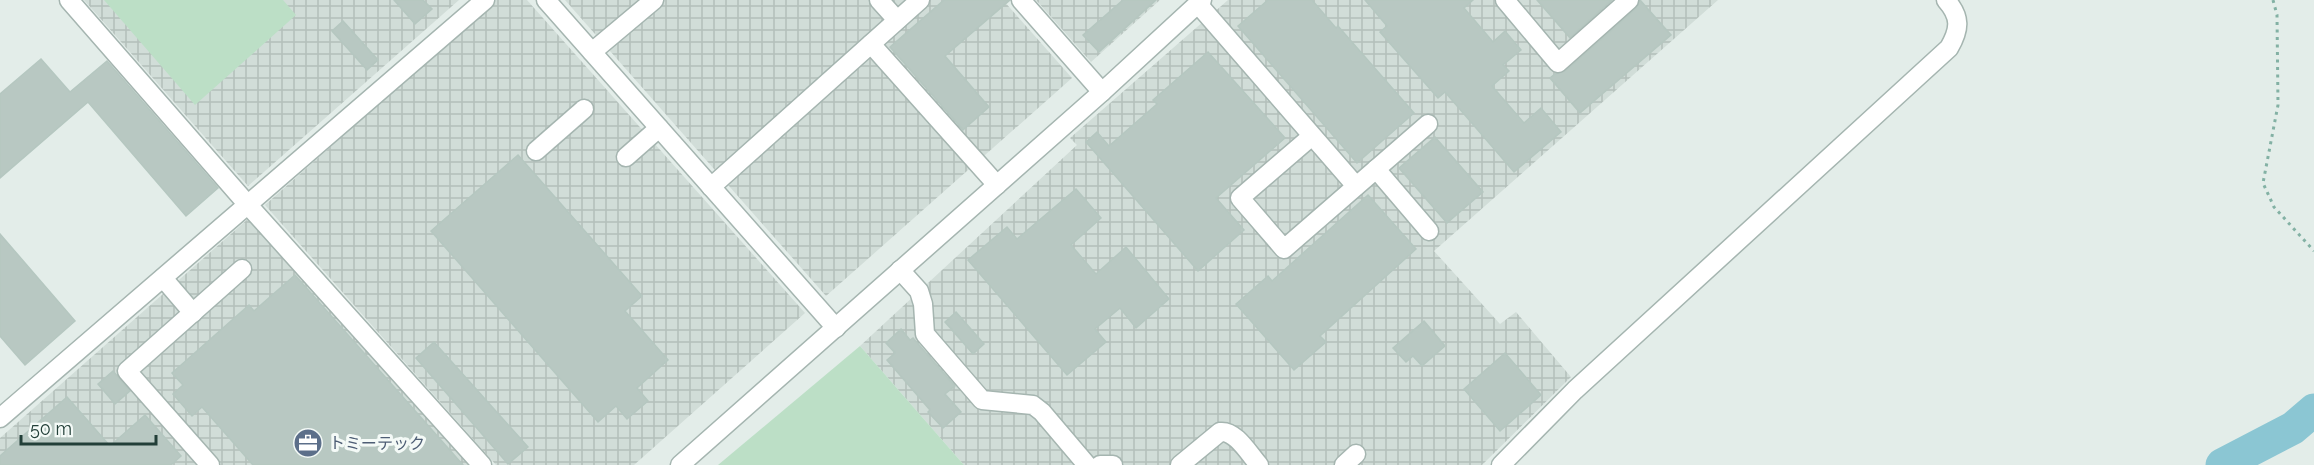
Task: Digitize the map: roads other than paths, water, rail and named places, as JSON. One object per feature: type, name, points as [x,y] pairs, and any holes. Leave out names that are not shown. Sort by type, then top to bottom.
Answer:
[{"type":"street","points":[[69,0],[248,205],[482,465]]},
{"type":"street","points":[[0,418],[485,0]]},
{"type":"street","points":[[546,0],[836,327]]},
{"type":"street","points":[[592,52],[654,0]]},
{"type":"street","points":[[879,0],[897,20]]},
{"type":"street","points":[[711,187],[920,0]]},
{"type":"street","points":[[1021,0],[1102,92]]},
{"type":"street","points":[[1505,0],[1558,63],[1629,0]]},
{"type":"street","points":[[1501,465],[1575,390],[1949,48],[1957,35],[1958,24],[1954,9],[1946,0]]},
{"type":"street","points":[[680,465],[1102,92],[1200,2],[1356,186]]},
{"type":"street","points":[[871,44],[997,185]]},
{"type":"street","points":[[536,151],[584,109]]},
{"type":"street","points":[[1312,136],[1240,198],[1284,249],[1428,124]]},
{"type":"street","points":[[626,157],[659,128]]},
{"type":"street","points":[[1376,169],[1429,231]]},
{"type":"street","points":[[210,465],[127,371],[242,269]]},
{"type":"street","points":[[900,270],[918,291],[922,304],[925,334],[982,400],[1033,405],[1042,412],[1087,465]]},
{"type":"street","points":[[163,278],[193,313]]},
{"type":"street","points":[[1180,465],[1224,431],[1232,434],[1259,465]]},
{"type":"street","points":[[1100,465],[1113,465]]},
{"type":"waterway","points":[[2222,465],[2293,428],[2314,410]]},
{"type":"place","name":"トミーテック","points":[[308,443]]}]
